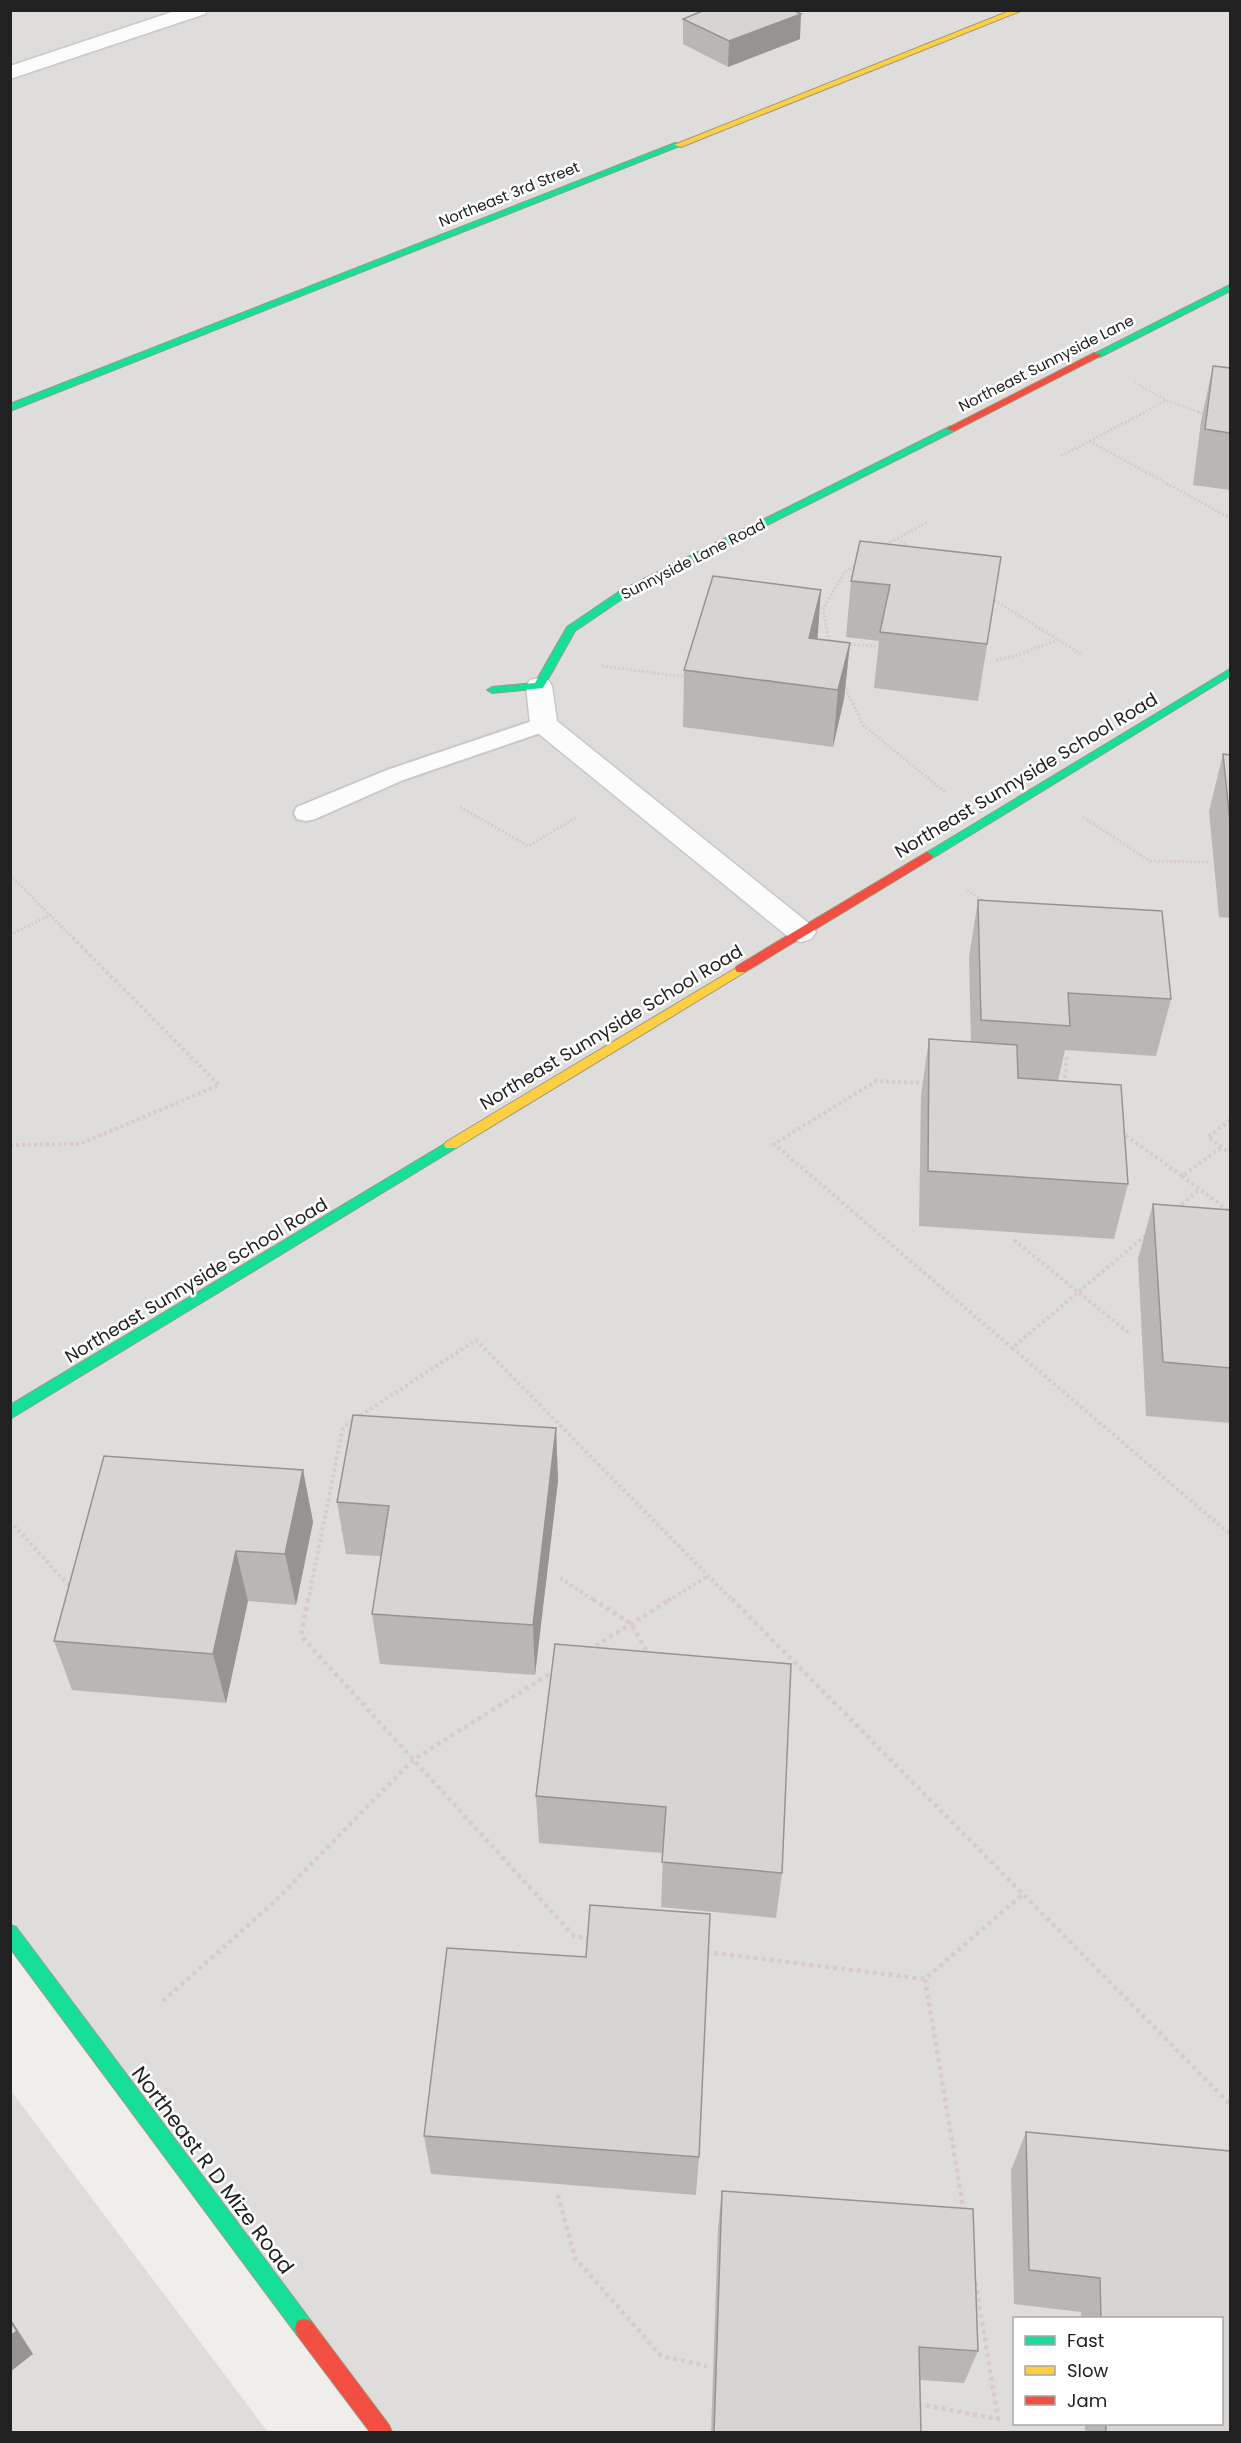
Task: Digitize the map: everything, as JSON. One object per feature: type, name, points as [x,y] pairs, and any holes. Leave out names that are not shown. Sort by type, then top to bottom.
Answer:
[{"type":"street","points":[[10,73],[198,10]]},
{"type":"street","name":"Northeast 3rd Street","points":[[10,408],[1020,10]]},
{"type":"street","name":"Northeast Sunnyside Lane","points":[[876,466],[1230,288]]},
{"type":"street","name":"Sunnyside Lane Road","points":[[539,686],[571,629],[624,593],[876,466]]},
{"type":"street","name":"Northeast Sunnyside School Road","points":[[10,1413],[1230,672]]},
{"type":"street","points":[[492,690],[539,686],[544,724],[801,933]]},
{"type":"street","name":"Northeast R D Mize Road","points":[[10,1933],[382,2433]]},
{"type":"lane","points":[[306,813],[395,775],[544,724]]},
{"type":"path","points":[[1131,381],[1166,400],[1214,416]]},
{"type":"path","points":[[1061,456],[1166,400]]},
{"type":"path","points":[[1089,441],[1230,518]]},
{"type":"path","points":[[879,548],[928,522]]},
{"type":"path","points":[[897,539],[917,552]]},
{"type":"path","points":[[831,653],[823,609],[844,573],[861,561]]},
{"type":"path","points":[[987,596],[1081,654]]},
{"type":"path","points":[[818,639],[829,643],[875,646]]},
{"type":"path","points":[[996,660],[1016,656],[1058,640]]},
{"type":"path","points":[[598,666],[689,677]]},
{"type":"path","points":[[843,684],[863,725],[945,792]]},
{"type":"path","points":[[460,807],[528,846],[577,817]]},
{"type":"path","points":[[1083,817],[1150,861],[1208,862]]},
{"type":"path","points":[[10,875],[219,1085],[81,1144],[10,1145]]},
{"type":"path","points":[[967,890],[987,903]]},
{"type":"path","points":[[10,935],[50,915]]},
{"type":"path","points":[[1064,1090],[1066,1056]]},
{"type":"path","points":[[935,1084],[876,1081],[774,1144],[1230,1534]]},
{"type":"path","points":[[1230,1120],[1208,1137],[1230,1153]]},
{"type":"path","points":[[1115,1128],[1230,1212]]},
{"type":"path","points":[[1182,1176],[1222,1147]]},
{"type":"path","points":[[1174,1211],[1200,1189]]},
{"type":"path","points":[[1012,1348],[1148,1233]]},
{"type":"path","points":[[1014,1240],[1130,1334]]},
{"type":"path","points":[[597,1939],[574,1936],[301,1636],[343,1427],[476,1340],[1230,2104]]},
{"type":"path","points":[[10,1521],[79,1597]]},
{"type":"path","points":[[583,1654],[708,1576]]},
{"type":"path","points":[[560,1578],[631,1624],[655,1664]]},
{"type":"path","points":[[163,2001],[272,1904],[413,1760],[563,1666]]},
{"type":"path","points":[[703,1952],[925,1979],[1023,1894]]},
{"type":"path","points":[[925,1979],[965,2215]]},
{"type":"path","points":[[558,2195],[575,2258],[661,2355],[707,2366]]},
{"type":"path","points":[[908,2402],[998,2419],[974,2273]]},
{"type":"shaded area","points":[[11,11],[1230,11],[1230,2432],[382,2432],[11,1933]]},
{"type":"shaded area","points":[[11,2091],[268,2432],[11,2432]]},
{"type":"building","points":[[705,10],[793,10],[801,14],[729,41],[683,19]]},
{"type":"building","points":[[1213,366],[1230,368],[1230,433],[1205,429]]},
{"type":"building","points":[[860,541],[1001,557],[987,644],[880,632],[890,585],[851,581]]},
{"type":"building","points":[[713,576],[821,590],[809,638],[850,643],[838,690],[684,670]]},
{"type":"building","points":[[1223,754],[1230,755],[1230,822]]},
{"type":"building","points":[[978,900],[1162,911],[1171,999],[1068,993],[1070,1026],[981,1020]]},
{"type":"building","points":[[929,1039],[1017,1045],[1018,1078],[1121,1085],[1128,1184],[928,1171]]},
{"type":"building","points":[[1153,1204],[1230,1210],[1230,1368],[1163,1362]]},
{"type":"building","points":[[353,1415],[556,1428],[533,1625],[372,1614],[389,1506],[337,1502]]},
{"type":"building","points":[[104,1456],[303,1470],[285,1554],[236,1551],[213,1654],[54,1641]]},
{"type":"building","points":[[555,1644],[791,1664],[782,1873],[662,1862],[666,1807],[536,1796]]},
{"type":"building","points":[[590,1905],[710,1914],[699,2157],[424,2136],[447,1948],[586,1957]]},
{"type":"building","points":[[1026,2132],[1230,2151],[1230,2433],[1106,2433],[1106,2425],[1223,2425],[1223,2317],[1101,2317],[1100,2278],[1029,2270]]},
{"type":"building","points":[[722,2191],[973,2209],[978,2351],[919,2347],[921,2433],[714,2433]]},
{"type":"building","points":[[10,2321],[17,2331],[10,2336]]},
{"type":"traffic: fast","points":[[10,408],[678,145]]},
{"type":"traffic: fast","points":[[1097,355],[1230,288]]},
{"type":"traffic: fast","points":[[492,690],[539,686],[571,629],[624,593],[951,429]]},
{"type":"traffic: fast","points":[[927,856],[1230,672]]},
{"type":"traffic: fast","points":[[10,1413],[451,1145]]},
{"type":"traffic: fast","points":[[10,1933],[304,2328]]},
{"type":"traffic: slow","points":[[678,145],[1020,10]]},
{"type":"traffic: slow","points":[[451,1145],[741,969]]},
{"type":"traffic: jam","points":[[951,429],[1097,355]]},
{"type":"traffic: jam","points":[[741,969],[927,856]]},
{"type":"traffic: jam","points":[[304,2328],[382,2432]]}]
